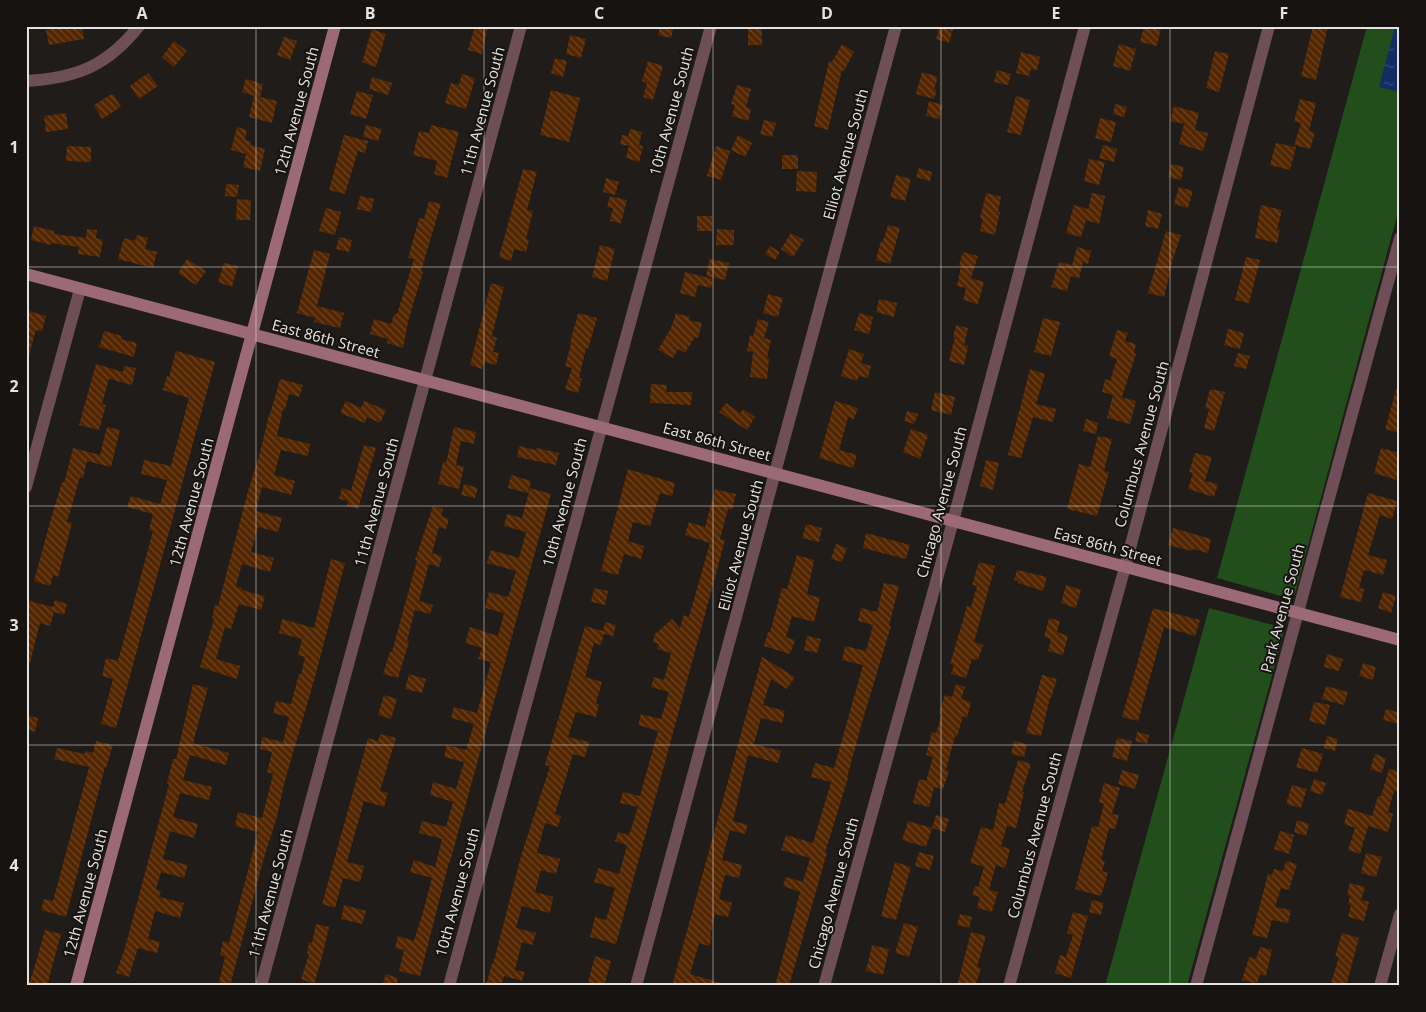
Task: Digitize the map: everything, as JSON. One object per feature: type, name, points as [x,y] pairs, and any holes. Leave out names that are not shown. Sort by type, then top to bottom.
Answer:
[{"type":"street","points":[[26,81],[75,74],[100,62],[122,47],[139,26]]},
{"type":"street","name":"12th Avenue South","points":[[76,986],[335,26]]},
{"type":"street","name":"11th Avenue South","points":[[262,986],[521,26]]},
{"type":"street","name":"10th Avenue South","points":[[449,986],[711,26]]},
{"type":"street","name":"Elliot Avenue South","points":[[636,986],[896,26]]},
{"type":"street","name":"Chicago Avenue South","points":[[824,986],[953,521],[1085,26]]},
{"type":"street","name":"Columbus Avenue South","points":[[1009,986],[1125,567],[1269,26]]},
{"type":"street","name":"Park Avenue South","points":[[1196,986],[1400,238]]},
{"type":"street","name":"East 86th Street","points":[[26,274],[1400,640]]},
{"type":"street","points":[[26,486],[80,289]]},
{"type":"street","points":[[1380,986],[1400,914]]},
{"type":"green space","points":[[1367,26],[1400,26],[1400,205],[1295,594],[1288,598],[1217,578]]},
{"type":"green space","points":[[1209,608],[1281,627],[1284,632],[1187,986],[1105,986]]},
{"type":"water","points":[[1395,26],[1400,26],[1399,92],[1379,87]]},
{"type":"building","points":[[58,26],[78,26],[79,29],[82,28],[84,39],[49,45],[46,30],[58,28]]},
{"type":"building","points":[[475,26],[488,26],[482,54],[468,50]]},
{"type":"building","points":[[660,26],[674,26],[671,38],[658,35]]},
{"type":"building","points":[[748,26],[762,26],[762,45],[748,45]]},
{"type":"building","points":[[940,26],[954,26],[949,43],[936,39]]},
{"type":"building","points":[[1144,26],[1161,28],[1157,46],[1140,42]]},
{"type":"building","points":[[1313,26],[1328,26],[1316,80],[1301,76]]},
{"type":"building","points":[[372,29],[386,34],[376,67],[362,62]]},
{"type":"building","points":[[570,35],[586,39],[581,58],[566,54]]},
{"type":"building","points":[[284,37],[297,41],[290,60],[277,55]]},
{"type":"building","points":[[174,41],[187,51],[174,67],[162,57]]},
{"type":"building","points":[[842,44],[854,52],[844,71],[842,70],[828,130],[814,126],[829,61],[832,62]]},
{"type":"building","points":[[1119,44],[1136,49],[1130,71],[1113,66]]},
{"type":"building","points":[[1215,51],[1229,54],[1219,92],[1206,88]]},
{"type":"building","points":[[1021,52],[1040,57],[1037,70],[1031,69],[1029,76],[1016,73]]},
{"type":"building","points":[[555,58],[567,61],[563,77],[551,73]]},
{"type":"building","points":[[648,61],[663,66],[653,100],[643,97],[647,83],[642,81]]},
{"type":"building","points":[[997,70],[1011,74],[1008,85],[994,82]]},
{"type":"building","points":[[922,72],[938,77],[934,89],[937,90],[934,99],[916,94]]},
{"type":"building","points":[[148,73],[158,86],[139,99],[130,86]]},
{"type":"building","points":[[462,74],[475,78],[466,109],[445,103],[451,83],[459,85]]},
{"type":"building","points":[[372,77],[392,83],[388,95],[369,89]]},
{"type":"building","points":[[246,79],[263,84],[260,97],[277,101],[272,123],[249,117],[254,96],[242,92]]},
{"type":"building","points":[[737,85],[751,89],[746,107],[751,109],[748,121],[732,116],[735,105],[731,104]]},
{"type":"building","points":[[551,90],[580,98],[569,142],[540,135]]},
{"type":"building","points":[[357,91],[373,95],[366,119],[350,114]]},
{"type":"building","points":[[110,95],[114,95],[121,107],[102,119],[94,105]]},
{"type":"building","points":[[1016,96],[1030,100],[1021,135],[1007,132]]},
{"type":"building","points":[[1300,99],[1316,103],[1309,131],[1315,133],[1310,149],[1294,145],[1301,123],[1294,121]]},
{"type":"building","points":[[929,101],[943,105],[939,119],[926,116]]},
{"type":"building","points":[[1115,104],[1127,107],[1124,117],[1113,114]]},
{"type":"building","points":[[1174,106],[1199,113],[1195,130],[1208,133],[1203,151],[1179,144],[1184,124],[1170,121]]},
{"type":"building","points":[[66,113],[68,129],[46,132],[44,116]]},
{"type":"building","points":[[1100,118],[1116,122],[1111,142],[1095,138]]},
{"type":"building","points":[[764,120],[776,123],[772,137],[760,134]]},
{"type":"building","points":[[366,125],[382,129],[378,141],[363,137]]},
{"type":"building","points":[[431,125],[459,132],[447,178],[434,174],[437,161],[413,155],[419,131],[429,133]]},
{"type":"building","points":[[237,127],[247,130],[245,140],[251,142],[250,145],[265,149],[260,171],[243,167],[246,154],[231,150]]},
{"type":"building","points":[[630,129],[642,132],[639,145],[643,146],[639,162],[626,158],[629,146],[620,144],[622,135],[628,136]]},
{"type":"building","points":[[344,135],[368,141],[365,153],[358,151],[345,194],[329,190]]},
{"type":"building","points":[[738,135],[752,143],[745,157],[731,150]]},
{"type":"building","points":[[1276,143],[1296,147],[1290,170],[1270,165]]},
{"type":"building","points":[[1103,145],[1117,149],[1114,162],[1099,158]]},
{"type":"building","points":[[67,146],[91,147],[91,162],[66,161]]},
{"type":"building","points":[[716,146],[730,151],[721,180],[707,176]]},
{"type":"building","points":[[782,155],[798,155],[798,169],[782,169]]},
{"type":"building","points":[[1089,159],[1105,162],[1099,185],[1084,181]]},
{"type":"building","points":[[1171,164],[1184,167],[1181,180],[1168,177]]},
{"type":"building","points":[[919,168],[932,172],[930,181],[916,177]]},
{"type":"building","points":[[523,169],[537,172],[527,210],[533,211],[526,239],[529,240],[526,252],[514,249],[511,261],[499,257]]},
{"type":"building","points":[[797,171],[817,172],[816,192],[796,191]]},
{"type":"building","points":[[896,175],[911,179],[905,201],[890,197]]},
{"type":"building","points":[[606,178],[619,182],[615,195],[603,192]]},
{"type":"building","points":[[226,184],[239,185],[237,197],[225,196]]},
{"type":"building","points":[[1179,187],[1193,191],[1188,208],[1174,204]]},
{"type":"building","points":[[986,193],[1001,197],[995,235],[980,231],[983,219],[980,218]]},
{"type":"building","points":[[1092,193],[1105,196],[1099,224],[1086,220],[1081,237],[1066,233],[1074,205],[1088,209]]},
{"type":"building","points":[[360,196],[374,199],[371,212],[357,209]]},
{"type":"building","points":[[610,196],[627,200],[621,223],[610,221],[613,208],[607,207]]},
{"type":"building","points":[[237,199],[251,200],[250,220],[236,220]]},
{"type":"building","points":[[429,201],[441,204],[421,271],[423,272],[409,318],[403,348],[387,343],[388,339],[370,334],[374,319],[391,324],[394,314],[397,314],[414,259],[408,258],[419,218],[424,219]]},
{"type":"building","points":[[1261,205],[1282,210],[1277,230],[1280,230],[1277,243],[1255,238]]},
{"type":"building","points":[[326,208],[341,212],[335,235],[319,231]]},
{"type":"building","points":[[1148,210],[1162,214],[1158,229],[1145,226]]},
{"type":"building","points":[[697,216],[712,216],[712,231],[697,231]]},
{"type":"building","points":[[888,225],[900,228],[890,264],[876,260]]},
{"type":"building","points":[[34,226],[54,231],[54,234],[86,238],[87,229],[97,230],[96,238],[103,240],[100,257],[78,254],[79,247],[51,243],[51,245],[31,240]]},
{"type":"building","points":[[717,229],[734,230],[734,245],[716,245]]},
{"type":"building","points":[[1166,231],[1181,235],[1164,297],[1148,293]]},
{"type":"building","points":[[791,233],[804,240],[793,257],[781,249]]},
{"type":"building","points":[[137,235],[148,238],[145,249],[157,252],[153,268],[118,259],[124,238],[135,241]]},
{"type":"building","points":[[339,237],[352,240],[349,252],[336,249]]},
{"type":"building","points":[[600,245],[615,249],[607,281],[592,277]]},
{"type":"building","points":[[770,246],[780,252],[775,260],[765,254]]},
{"type":"building","points":[[1077,247],[1091,251],[1088,264],[1083,262],[1079,279],[1071,276],[1067,291],[1051,287],[1059,262],[1072,265]]},
{"type":"building","points":[[314,250],[330,254],[317,306],[344,313],[340,328],[314,322],[315,318],[297,313]]},
{"type":"building","points":[[963,252],[978,256],[971,278],[984,282],[978,304],[963,300],[966,288],[957,286],[961,266],[959,265]]},
{"type":"building","points":[[1246,257],[1260,260],[1249,303],[1235,300]]},
{"type":"building","points":[[187,259],[206,271],[196,285],[178,273]]},
{"type":"building","points":[[710,259],[729,263],[725,280],[706,276]]},
{"type":"building","points":[[224,263],[238,266],[232,287],[218,282]]},
{"type":"building","points":[[685,272],[713,279],[711,288],[698,285],[695,297],[680,293]]},
{"type":"building","points":[[491,283],[504,287],[492,336],[497,338],[493,352],[499,353],[496,365],[484,362],[482,369],[470,365]]},
{"type":"building","points":[[768,294],[783,298],[778,317],[763,313]]},
{"type":"building","points":[[879,299],[897,303],[894,317],[876,312]]},
{"type":"building","points":[[26,310],[46,316],[42,331],[36,330],[29,355],[26,355]]},
{"type":"building","points":[[578,313],[597,318],[588,349],[586,348],[579,378],[582,379],[578,393],[565,389],[572,368],[565,366]]},
{"type":"building","points":[[676,313],[690,317],[689,320],[702,323],[698,338],[695,337],[685,353],[678,349],[673,358],[658,350],[671,328]]},
{"type":"building","points":[[859,313],[873,317],[869,334],[854,330]]},
{"type":"building","points":[[1043,318],[1060,322],[1051,356],[1034,352]]},
{"type":"building","points":[[758,319],[769,322],[764,338],[771,340],[767,358],[769,358],[767,379],[750,377],[753,352],[747,351],[750,335],[753,336]]},
{"type":"building","points":[[956,325],[968,328],[964,345],[968,346],[964,365],[949,361]]},
{"type":"building","points":[[1228,329],[1244,333],[1240,349],[1224,345]]},
{"type":"building","points":[[1117,330],[1128,333],[1125,341],[1136,344],[1134,353],[1136,354],[1122,397],[1102,392],[1105,379],[1110,381],[1117,359],[1109,356]]},
{"type":"building","points":[[104,331],[122,336],[121,339],[137,343],[134,357],[99,347]]},
{"type":"building","points":[[849,349],[864,354],[861,363],[871,366],[868,378],[859,376],[857,381],[841,376]]},
{"type":"building","points":[[176,351],[215,362],[116,728],[101,724],[113,679],[102,676],[106,658],[118,661],[153,531],[149,530],[153,514],[127,507],[131,496],[160,504],[167,480],[141,474],[144,460],[171,466],[189,398],[163,390],[167,376],[169,377]]},
{"type":"building","points":[[1238,353],[1250,356],[1246,369],[1234,366]]},
{"type":"building","points":[[96,364],[123,372],[124,366],[136,368],[132,385],[109,379],[102,404],[106,405],[99,430],[79,425]]},
{"type":"building","points":[[1030,369],[1045,374],[1036,404],[1056,409],[1053,422],[1033,417],[1021,458],[1008,455]]},
{"type":"building","points":[[280,379],[303,385],[299,397],[289,394],[285,410],[283,409],[277,436],[310,444],[308,456],[281,450],[274,475],[295,481],[291,495],[262,487],[256,511],[282,518],[278,532],[258,527],[251,552],[274,558],[270,572],[242,564],[236,586],[242,588],[242,590],[265,596],[261,610],[239,604],[231,629],[225,627],[216,659],[240,666],[237,679],[200,667],[214,619],[212,618],[215,605],[218,606]]},
{"type":"building","points":[[651,384],[667,385],[666,392],[692,392],[691,405],[650,403]]},
{"type":"building","points":[[1397,387],[1400,387],[1400,433],[1385,429]]},
{"type":"building","points":[[1210,389],[1225,392],[1214,431],[1204,428],[1209,409],[1205,408]]},
{"type":"building","points":[[935,392],[955,397],[951,415],[931,410]]},
{"type":"building","points":[[1113,395],[1136,401],[1130,424],[1107,418]]},
{"type":"building","points":[[346,401],[361,408],[364,401],[386,410],[380,423],[367,417],[365,423],[340,413]]},
{"type":"building","points":[[835,401],[858,408],[854,419],[848,417],[839,450],[857,455],[853,468],[819,458]]},
{"type":"building","points":[[726,403],[740,413],[743,409],[755,417],[747,430],[719,412]]},
{"type":"building","points":[[907,411],[918,414],[914,424],[904,421]]},
{"type":"building","points":[[1086,419],[1098,423],[1096,434],[1083,431]]},
{"type":"building","points":[[107,427],[120,430],[111,467],[87,461],[83,478],[80,477],[67,522],[72,523],[58,577],[53,575],[50,586],[34,581],[73,448],[100,455]]},
{"type":"building","points":[[454,427],[476,432],[474,444],[461,441],[456,465],[464,467],[459,489],[438,484],[443,462],[446,463]]},
{"type":"building","points":[[911,429],[928,435],[920,459],[903,452]]},
{"type":"building","points":[[1098,436],[1112,439],[1104,471],[1109,472],[1097,516],[1067,509],[1079,464],[1090,467]]},
{"type":"building","points":[[364,445],[376,448],[358,509],[347,506],[348,501],[339,499],[342,488],[351,491]]},
{"type":"building","points":[[519,446],[559,453],[556,465],[517,457]]},
{"type":"building","points":[[1381,448],[1400,453],[1400,481],[1374,473]]},
{"type":"building","points":[[1195,453],[1212,457],[1205,481],[1218,484],[1214,497],[1188,489],[1193,473],[1189,472]]},
{"type":"building","points":[[986,460],[999,463],[993,490],[980,486]]},
{"type":"building","points":[[628,469],[675,483],[672,496],[660,493],[650,526],[633,522],[628,541],[644,546],[641,559],[624,554],[618,575],[601,571]]},
{"type":"building","points":[[511,475],[531,481],[528,493],[508,488]]},
{"type":"building","points":[[464,484],[478,488],[475,498],[461,495]]},
{"type":"building","points":[[530,488],[551,494],[449,862],[420,976],[399,971],[404,950],[395,948],[398,936],[414,941],[432,878],[410,872],[414,860],[435,867],[442,839],[419,833],[422,821],[446,827],[453,802],[430,795],[433,782],[456,789],[464,762],[444,757],[447,745],[466,750],[474,724],[451,718],[454,707],[477,713],[491,662],[478,659],[482,648],[465,643],[470,627],[498,636],[504,613],[485,608],[489,592],[508,597],[516,571],[487,563],[491,550],[519,558],[526,532],[504,526],[507,514],[522,518]]},
{"type":"building","points":[[715,489],[736,494],[732,510],[728,509],[720,539],[725,540],[616,944],[590,937],[595,917],[606,920],[615,888],[594,882],[598,868],[619,874],[627,845],[615,841],[618,832],[629,835],[638,807],[620,803],[623,792],[640,796],[658,731],[638,725],[641,714],[661,719],[669,692],[651,687],[654,677],[664,680],[671,653],[657,649],[659,644],[653,642],[655,634],[672,619],[680,628],[684,615],[689,617],[710,543],[685,535],[689,522],[705,527]]},
{"type":"building","points":[[1368,493],[1397,501],[1392,519],[1380,515],[1368,555],[1387,560],[1383,575],[1364,570],[1359,588],[1364,589],[1361,602],[1340,597]]},
{"type":"building","points":[[433,506],[443,509],[441,516],[449,519],[446,529],[439,527],[432,553],[442,557],[439,567],[429,564],[419,601],[433,605],[430,614],[415,610],[407,641],[409,642],[398,678],[383,674],[390,652],[392,652],[417,560],[415,560]]},
{"type":"building","points":[[806,524],[822,528],[819,542],[802,538]]},
{"type":"building","points":[[1173,528],[1211,539],[1208,553],[1168,545]]},
{"type":"building","points":[[866,533],[910,545],[906,559],[863,548]]},
{"type":"building","points":[[836,544],[847,548],[842,562],[831,559]]},
{"type":"building","points":[[797,555],[814,560],[807,594],[820,598],[814,622],[792,616],[786,637],[795,640],[790,654],[764,646],[768,632],[770,632],[782,588],[787,589]]},
{"type":"building","points":[[331,559],[345,563],[315,677],[284,784],[277,817],[265,854],[230,986],[218,986],[225,957],[220,955],[223,941],[229,943],[258,832],[235,826],[238,812],[262,818],[273,774],[267,772],[272,752],[260,749],[262,737],[283,742],[289,717],[273,713],[276,701],[291,704],[305,657],[298,655],[302,639],[279,633],[282,619],[314,628]]},
{"type":"building","points":[[979,562],[995,566],[974,642],[983,645],[978,660],[972,659],[966,678],[951,674],[954,665],[950,664],[967,606],[971,607],[977,586],[972,585]]},
{"type":"building","points":[[1017,570],[1047,577],[1043,591],[1014,580]]},
{"type":"building","points":[[884,583],[899,586],[889,626],[891,626],[825,853],[827,853],[789,986],[775,986],[800,892],[783,886],[786,877],[803,882],[810,858],[781,850],[786,835],[813,843],[831,782],[811,777],[815,763],[834,768],[863,665],[842,660],[845,646],[866,651],[873,625],[858,621],[861,608],[877,612]]},
{"type":"building","points":[[1066,585],[1081,590],[1076,608],[1061,603]]},
{"type":"building","points":[[594,588],[608,591],[605,605],[591,602]]},
{"type":"building","points":[[1383,592],[1396,596],[1391,613],[1378,608]]},
{"type":"building","points":[[55,600],[67,604],[64,615],[54,612],[50,626],[40,623],[30,663],[26,662],[26,611],[29,601],[53,607]]},
{"type":"building","points":[[1153,608],[1200,620],[1195,636],[1164,627],[1138,721],[1122,717]]},
{"type":"building","points":[[1049,618],[1060,621],[1057,632],[1068,636],[1063,655],[1048,651],[1051,639],[1044,637]]},
{"type":"building","points":[[605,622],[616,625],[613,636],[604,634],[601,645],[594,643],[585,677],[602,682],[596,703],[599,704],[596,717],[576,712],[568,737],[589,742],[585,757],[573,754],[555,814],[561,816],[558,827],[545,823],[537,853],[560,859],[556,874],[541,870],[535,892],[553,897],[550,913],[522,906],[516,928],[536,933],[532,945],[522,942],[515,970],[525,972],[522,981],[504,976],[501,986],[486,986],[521,856],[550,766],[545,765],[585,626],[603,631]]},
{"type":"building","points":[[807,636],[821,639],[817,653],[804,650]]},
{"type":"building","points":[[1327,654],[1343,659],[1339,671],[1324,667]]},
{"type":"building","points":[[762,657],[795,677],[787,689],[771,679],[763,705],[785,711],[782,723],[761,718],[754,744],[781,751],[778,763],[748,755],[733,821],[748,825],[745,834],[730,830],[722,860],[742,865],[739,878],[725,875],[719,899],[732,903],[728,917],[715,914],[709,946],[699,943],[690,974],[721,983],[721,986],[672,986]]},
{"type":"building","points":[[1363,663],[1376,667],[1373,680],[1359,676]]},
{"type":"building","points":[[409,674],[426,679],[422,693],[405,689]]},
{"type":"building","points":[[1042,675],[1057,679],[1050,698],[1041,736],[1026,733]]},
{"type":"building","points":[[193,684],[208,688],[193,743],[229,753],[226,765],[190,755],[183,780],[212,787],[209,800],[180,793],[173,817],[198,824],[194,838],[170,831],[163,859],[188,865],[184,878],[161,872],[156,889],[161,891],[159,897],[184,903],[180,918],[155,911],[148,939],[160,942],[157,953],[138,948],[129,977],[116,973],[124,951],[169,784],[167,783],[173,759],[176,759]]},
{"type":"building","points":[[956,684],[965,687],[961,699],[971,702],[967,718],[963,716],[957,737],[955,736],[946,770],[949,771],[943,789],[934,787],[929,807],[913,803],[919,779],[926,781],[933,757],[926,755],[932,732],[936,733],[942,714],[939,713],[945,695],[952,697]]},
{"type":"building","points":[[1326,686],[1348,692],[1344,705],[1322,699]]},
{"type":"building","points":[[384,695],[397,699],[391,719],[378,715]]},
{"type":"building","points":[[1314,702],[1330,705],[1325,725],[1309,721]]},
{"type":"building","points":[[1386,709],[1400,713],[1400,724],[1383,720]]},
{"type":"building","points":[[26,715],[38,718],[35,732],[26,729]]},
{"type":"building","points":[[1137,732],[1149,735],[1147,744],[1135,741]]},
{"type":"building","points":[[380,734],[396,738],[380,791],[388,793],[384,807],[364,801],[347,862],[364,866],[360,882],[343,878],[335,908],[322,904],[368,738],[378,741]]},
{"type":"building","points":[[1327,736],[1338,739],[1335,751],[1324,748]]},
{"type":"building","points":[[1117,738],[1132,741],[1127,761],[1112,757]]},
{"type":"building","points":[[96,741],[113,745],[105,767],[66,917],[41,910],[44,899],[53,901],[89,767],[54,759],[57,748],[85,754],[86,751],[93,753]]},
{"type":"building","points":[[1014,741],[1027,744],[1024,757],[1011,754]]},
{"type":"building","points":[[1302,748],[1323,754],[1317,773],[1296,767]]},
{"type":"building","points":[[1375,754],[1386,758],[1382,773],[1370,769]]},
{"type":"building","points":[[1018,760],[1031,764],[1022,792],[1024,792],[1016,828],[1007,826],[1001,846],[1010,849],[1005,868],[996,865],[989,890],[998,892],[992,912],[977,908],[980,897],[972,895],[975,886],[978,887],[984,867],[970,863],[981,827],[993,830],[999,803],[1005,804]]},
{"type":"building","points":[[1389,769],[1400,772],[1400,793],[1394,791],[1388,812],[1393,814],[1388,832],[1368,826],[1360,854],[1348,850],[1355,828],[1344,824],[1348,809],[1372,816],[1378,796],[1381,796]]},
{"type":"building","points":[[1122,770],[1139,775],[1135,789],[1118,784]]},
{"type":"building","points":[[1314,779],[1326,783],[1322,795],[1310,791]]},
{"type":"building","points":[[1104,783],[1120,788],[1112,814],[1119,815],[1115,829],[1109,828],[1101,860],[1105,861],[1102,871],[1108,873],[1101,896],[1075,889],[1092,826],[1098,827],[1104,804],[1099,802]]},
{"type":"building","points":[[1292,785],[1307,789],[1301,808],[1286,804]]},
{"type":"building","points":[[936,815],[949,819],[945,832],[932,828]]},
{"type":"building","points":[[1297,820],[1309,824],[1306,836],[1294,832]]},
{"type":"building","points":[[908,821],[932,828],[926,847],[902,840]]},
{"type":"building","points":[[1280,831],[1294,835],[1289,854],[1274,849]]},
{"type":"building","points":[[919,852],[934,856],[930,870],[915,866]]},
{"type":"building","points":[[1366,853],[1382,857],[1376,877],[1361,873]]},
{"type":"building","points":[[1286,861],[1297,864],[1289,890],[1281,888],[1275,907],[1291,910],[1288,923],[1272,920],[1267,938],[1252,935],[1268,874],[1272,875],[1274,869],[1283,871]]},
{"type":"building","points":[[895,862],[911,867],[896,920],[881,916]]},
{"type":"building","points":[[1350,883],[1365,887],[1361,900],[1369,902],[1364,921],[1348,917],[1351,905],[1348,904],[1350,896],[1347,895]]},
{"type":"building","points":[[1092,900],[1104,903],[1101,915],[1089,912]]},
{"type":"building","points":[[344,905],[366,911],[362,924],[341,919]]},
{"type":"building","points":[[1073,912],[1088,916],[1071,978],[1055,973],[1060,955],[1066,957],[1073,935],[1067,933]]},
{"type":"building","points":[[960,914],[972,917],[969,928],[957,925]]},
{"type":"building","points":[[904,923],[918,927],[909,957],[895,953]]},
{"type":"building","points":[[316,924],[329,927],[314,984],[301,979],[309,954],[307,953],[309,942],[312,943]]},
{"type":"building","points":[[45,930],[61,934],[47,986],[28,986],[34,969]]},
{"type":"building","points":[[971,932],[986,936],[977,967],[981,968],[975,986],[957,986]]},
{"type":"building","points":[[1342,933],[1359,938],[1346,986],[1330,986],[1339,957],[1335,956]]},
{"type":"building","points":[[872,945],[889,949],[883,975],[866,971]]},
{"type":"building","points":[[1260,947],[1272,950],[1266,976],[1260,974],[1257,984],[1242,980],[1249,957],[1256,959]]},
{"type":"building","points":[[595,956],[611,961],[604,986],[587,986]]},
{"type":"building","points":[[386,974],[398,978],[396,986],[382,986]]}]
